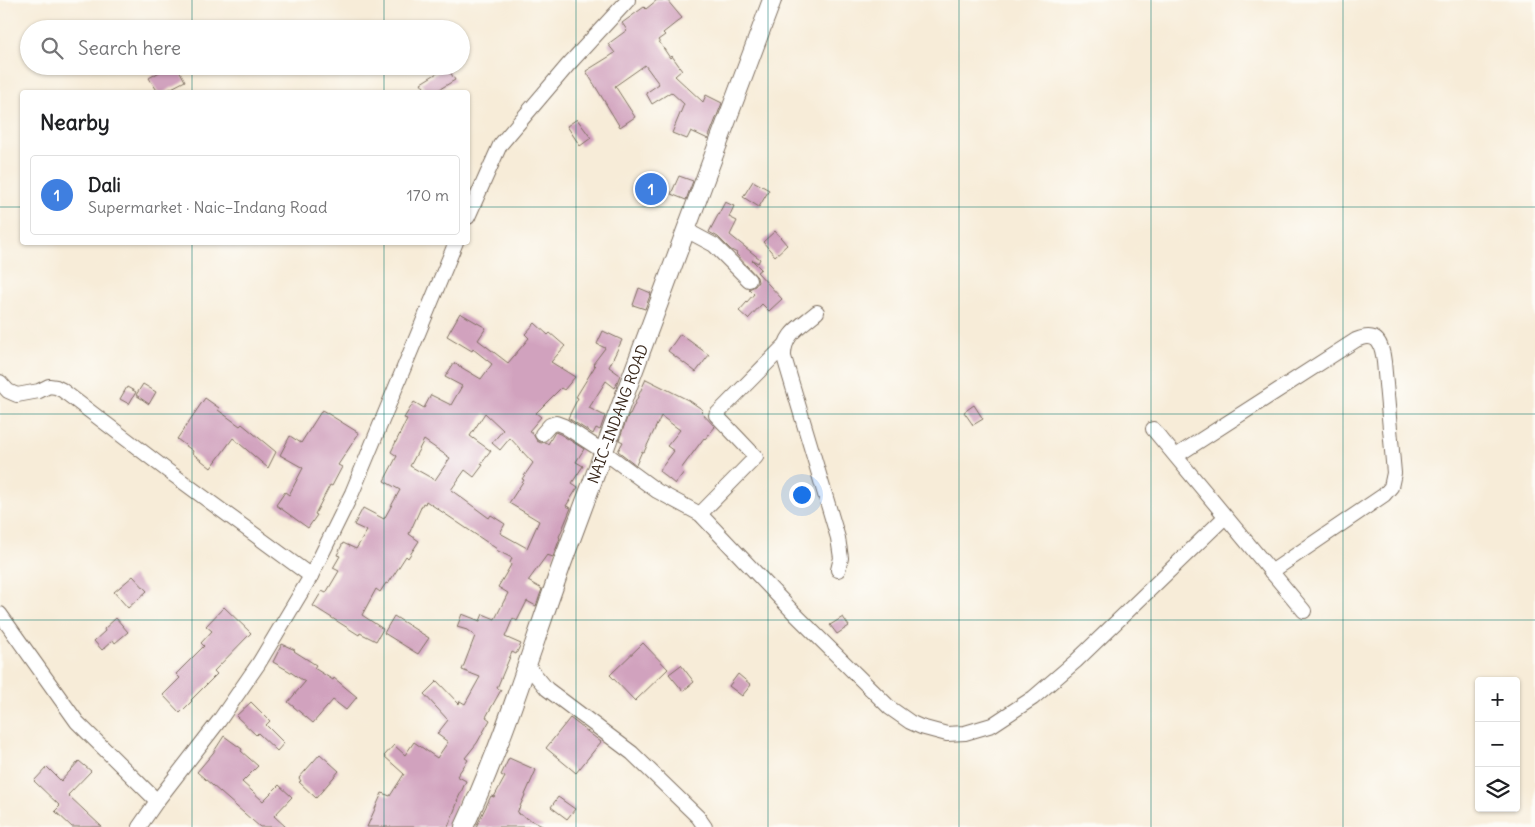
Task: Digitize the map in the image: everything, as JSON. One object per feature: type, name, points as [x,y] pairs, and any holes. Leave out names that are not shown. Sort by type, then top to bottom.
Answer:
[{"type":"main road","name":"NAIC–INDANG ROAD","points":[[464,827],[479,796],[562,562],[772,0]]},
{"type":"street","points":[[470,212],[500,145],[568,65],[628,0]]},
{"type":"street","points":[[686,230],[714,245],[749,280]]},
{"type":"street","points":[[139,827],[219,721],[259,663],[311,576],[352,493],[455,245]]},
{"type":"street","points":[[700,514],[756,457],[716,416],[784,346],[792,334],[817,312]]},
{"type":"street","points":[[1176,456],[1356,340],[1368,336],[1378,341],[1382,349],[1384,362],[1394,473],[1391,487],[1384,495],[1271,572]]},
{"type":"street","points":[[784,346],[786,363],[838,538],[841,558],[838,570]]},
{"type":"street","points":[[0,382],[8,391],[17,395],[39,391],[49,386],[56,386],[311,576]]},
{"type":"street","points":[[542,434],[550,425],[556,423],[564,426],[657,490],[700,514],[796,615],[890,708],[910,722],[940,733],[956,734],[992,725],[1034,698],[1076,661],[1225,517]]},
{"type":"street","points":[[1153,429],[1304,611]]},
{"type":"street","points":[[0,614],[77,722],[157,801]]},
{"type":"street","points":[[527,665],[547,689],[632,753],[698,817],[705,827]]},
{"type":"building","points":[[657,0],[667,0],[682,18],[663,33],[665,35],[658,40],[670,58],[672,56],[682,70],[675,76],[703,102],[706,95],[722,103],[708,139],[691,131],[687,139],[672,133],[684,104],[671,92],[652,104],[646,93],[659,84],[645,65],[615,86],[635,117],[620,127],[586,71],[615,53],[608,44],[627,30],[622,23]]},
{"type":"building","points":[[154,75],[182,75],[185,81],[168,90],[157,90],[149,78]]},
{"type":"building","points":[[434,75],[452,75],[455,80],[438,90],[426,90],[421,83]]},
{"type":"building","points":[[577,119],[591,138],[580,146],[567,126]]},
{"type":"building","points":[[679,176],[693,181],[686,200],[671,194]]},
{"type":"building","points":[[753,181],[769,190],[759,207],[743,197]]},
{"type":"building","points":[[725,202],[734,206],[729,217],[737,221],[730,235],[760,259],[758,263],[752,260],[761,269],[757,272],[782,299],[769,311],[762,304],[748,319],[739,311],[754,294],[749,289],[758,282],[757,277],[737,253],[709,232]]},
{"type":"building","points":[[775,231],[787,245],[775,256],[763,242]]},
{"type":"building","points":[[639,288],[651,293],[645,309],[633,305]]},
{"type":"building","points":[[460,313],[486,328],[478,340],[508,363],[529,338],[525,334],[535,323],[548,335],[550,333],[565,346],[551,362],[575,377],[564,390],[561,388],[536,413],[541,417],[529,431],[541,443],[545,442],[548,444],[555,432],[584,449],[576,462],[583,466],[572,483],[578,487],[566,506],[571,508],[553,557],[547,555],[528,581],[542,589],[536,606],[527,601],[517,621],[513,618],[505,637],[521,644],[516,654],[512,652],[497,688],[501,690],[486,717],[490,720],[477,743],[465,758],[468,760],[457,776],[466,781],[448,827],[367,827],[382,793],[390,796],[404,774],[384,756],[394,745],[405,755],[414,742],[437,758],[448,742],[437,734],[448,720],[424,694],[437,681],[459,704],[460,701],[465,704],[480,677],[462,670],[475,636],[467,630],[457,627],[462,614],[480,621],[483,614],[495,619],[508,593],[498,587],[511,565],[512,558],[496,550],[426,501],[425,504],[423,503],[409,534],[419,541],[408,558],[406,556],[388,584],[386,583],[380,592],[376,589],[362,615],[383,629],[376,641],[360,633],[359,635],[313,606],[322,591],[326,593],[339,571],[333,568],[340,556],[337,555],[343,543],[356,549],[367,531],[354,525],[363,508],[384,519],[400,490],[384,481],[397,456],[391,452],[407,419],[404,418],[414,402],[424,408],[431,395],[451,405],[462,386],[445,377],[454,363],[481,379],[492,364],[473,349],[472,351],[447,336]],"holes":[[[485,413],[503,430],[492,443],[500,450],[510,438],[533,463],[509,503],[539,521],[527,548],[500,533],[505,524],[491,515],[489,518],[451,490],[465,470],[474,477],[491,451],[470,436]],[[424,440],[450,458],[435,480],[410,466]]]},
{"type":"building","points":[[603,331],[622,340],[609,367],[620,375],[615,388],[606,381],[589,408],[605,416],[600,430],[596,428],[593,434],[568,418],[578,398],[576,397],[595,366],[593,364],[605,348],[597,344]]},
{"type":"building","points":[[680,334],[709,355],[696,372],[668,351]]},
{"type":"building","points":[[646,379],[690,401],[703,410],[701,412],[715,427],[704,438],[681,469],[684,472],[675,484],[659,471],[674,451],[667,446],[680,430],[661,416],[636,465],[618,451],[623,442],[619,440],[627,418]]},
{"type":"building","points":[[143,384],[156,392],[149,404],[136,395]]},
{"type":"building","points":[[127,387],[136,392],[129,404],[120,399]]},
{"type":"building","points":[[205,398],[240,426],[242,424],[276,452],[268,468],[233,438],[211,468],[177,439]]},
{"type":"building","points":[[974,405],[983,419],[973,425],[964,412]]},
{"type":"building","points":[[322,410],[359,433],[338,465],[342,467],[332,486],[330,485],[315,514],[317,515],[308,528],[276,505],[285,492],[289,495],[303,468],[280,455],[290,436],[301,443]]},
{"type":"building","points":[[133,576],[147,591],[128,608],[114,592]]},
{"type":"building","points":[[224,607],[251,633],[214,671],[217,674],[180,713],[163,695],[180,678],[176,674],[204,646],[201,643],[212,631],[206,626]]},
{"type":"building","points":[[394,616],[429,638],[418,654],[384,633]]},
{"type":"building","points":[[843,617],[849,626],[837,634],[830,625]]},
{"type":"building","points":[[116,618],[128,632],[115,643],[113,640],[102,650],[94,641]]},
{"type":"building","points":[[643,643],[668,669],[635,701],[610,675]]},
{"type":"building","points":[[282,644],[295,650],[316,665],[314,668],[333,680],[334,678],[357,697],[346,710],[333,700],[313,723],[288,702],[305,682],[273,662]]},
{"type":"building","points":[[681,665],[694,682],[683,691],[669,674]]},
{"type":"building","points":[[738,674],[751,685],[742,696],[729,686]]},
{"type":"building","points":[[251,702],[270,721],[266,725],[284,743],[277,751],[236,716]]},
{"type":"building","points":[[570,718],[601,742],[576,773],[546,748]]},
{"type":"building","points":[[224,736],[242,749],[241,751],[258,766],[242,782],[263,801],[279,785],[292,797],[274,816],[286,827],[260,827],[197,772]]},
{"type":"building","points":[[320,754],[339,771],[316,798],[299,782],[301,781],[299,778]]},
{"type":"building","points":[[509,758],[536,770],[517,813],[544,827],[476,827],[491,796],[494,797],[505,777],[501,775]]},
{"type":"building","points":[[79,761],[91,771],[68,795],[102,827],[72,827],[55,811],[60,806],[34,781],[47,767],[61,781]]},
{"type":"building","points":[[558,797],[575,809],[567,819],[551,807]]},
{"type":"place","name":"Dali","points":[[651,189]]}]
